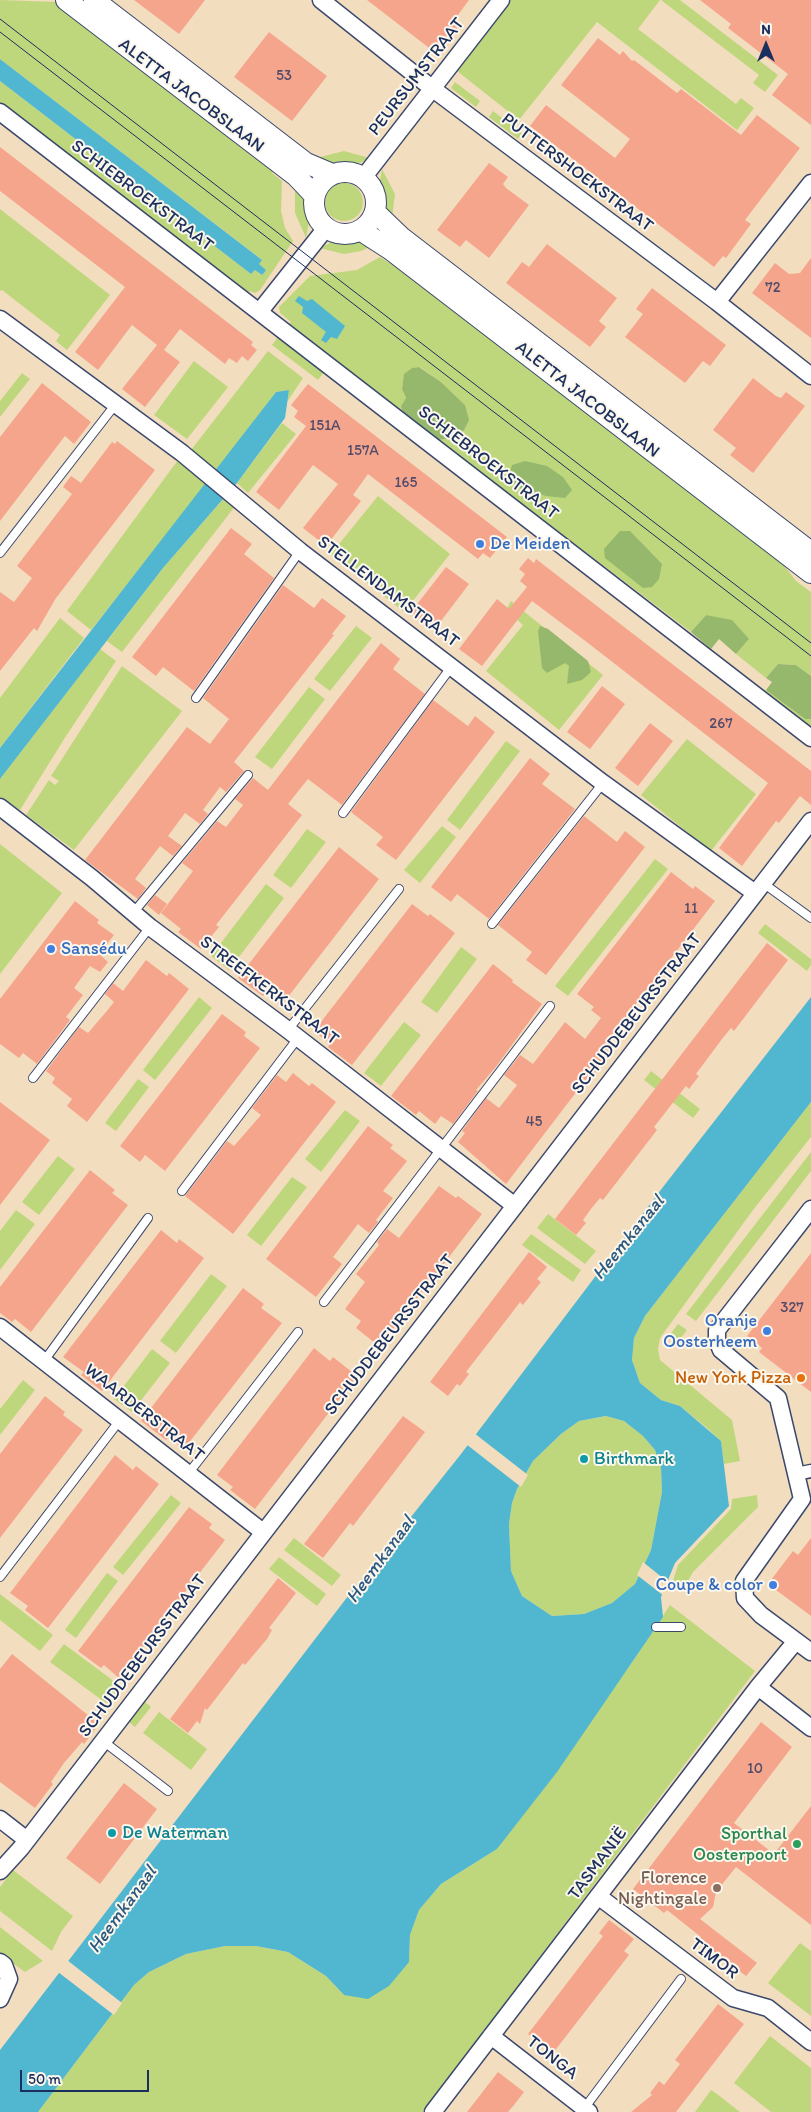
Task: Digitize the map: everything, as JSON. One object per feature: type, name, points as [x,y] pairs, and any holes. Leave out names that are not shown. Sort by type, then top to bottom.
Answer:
[{"type":"street","name":"ALETTA JACOBSLAAN","points":[[66,0],[296,176],[314,195]]},
{"type":"street","name":"ALETTA JACOBSLAAN","points":[[94,0],[306,163],[332,174]]},
{"type":"street","name":"PUTTERSHOEKSTRAAT","points":[[321,0],[433,89],[717,302],[811,376]]},
{"type":"street","name":"PEURSUMSTRAAT","points":[[363,178],[502,0]]},
{"type":"street","name":"SCHIEBROEKSTRAAT","points":[[0,112],[811,738]]},
{"type":"street","points":[[348,172],[363,178],[374,193],[375,212],[367,225],[360,230],[343,234],[326,228],[315,214],[314,195],[318,187],[332,174],[348,172]]},
{"type":"street","points":[[717,302],[811,183]]},
{"type":"street","name":"ALETTA JACOBSLAAN","points":[[375,212],[401,237],[811,552]]},
{"type":"street","points":[[260,311],[326,228]]},
{"type":"street","name":"ALETTA JACOBSLAAN","points":[[360,230],[391,250],[811,574]]},
{"type":"street","name":"STELLENDAMSTRAAT","points":[[0,319],[187,457],[300,551],[603,783],[759,888]]},
{"type":"street","name":"STREEFKERKSTRAAT","points":[[4,810],[150,927],[293,1034],[515,1206]]},
{"type":"street","name":"SCHUDDEBEURSSTRAAT","points":[[4,1861],[27,1840],[811,821]]},
{"type":"street","points":[[811,1208],[717,1330],[717,1340],[721,1350],[778,1398],[804,1472],[802,1499],[744,1581],[745,1598],[761,1615],[811,1652]]},
{"type":"street","name":"WAARDERSTRAAT","points":[[0,1326],[263,1532]]},
{"type":"street","name":"TASMANIË","points":[[433,2112],[758,1687],[796,1641]]},
{"type":"street","points":[[758,1687],[811,1728]]},
{"type":"street","points":[[0,1819],[27,1840]]},
{"type":"street","name":"TIMOR","points":[[598,1896],[733,1998],[768,2008],[811,2042]]},
{"type":"street","points":[[0,1962],[4,1965],[9,1979],[0,1999]]},
{"type":"street","name":"TONGA","points":[[491,2036],[585,2111]]},
{"type":"lane","points":[[0,553],[115,405]]},
{"type":"lane","points":[[196,698],[300,551]]},
{"type":"lane","points":[[343,813],[452,666]]},
{"type":"lane","points":[[133,913],[248,775]]},
{"type":"lane","points":[[492,924],[603,783]]},
{"type":"lane","points":[[759,888],[811,918]]},
{"type":"lane","points":[[182,1191],[398,889]]},
{"type":"lane","points":[[33,1078],[150,927]]},
{"type":"lane","points":[[324,1302],[550,1006]]},
{"type":"lane","points":[[44,1361],[148,1218]]},
{"type":"lane","points":[[188,1474],[298,1332]]},
{"type":"lane","points":[[0,1577],[120,1420]]},
{"type":"lane","points":[[656,1627],[681,1627]]},
{"type":"lane","points":[[103,1741],[168,1791]]},
{"type":"lane","points":[[585,2111],[681,1979]]},
{"type":"green space","points":[[0,0],[57,2],[275,168],[272,173],[282,181],[281,211],[285,228],[293,241],[260,290],[255,293],[250,291],[246,295],[0,106],[0,81],[251,274],[255,270],[262,275],[266,270],[258,264],[261,259],[0,59]]},
{"type":"green space","points":[[511,0],[660,0],[638,29],[736,104],[741,98],[754,108],[737,130],[597,22],[519,120],[457,71]]},
{"type":"green space","points":[[661,0],[680,0],[778,75],[765,92],[753,83],[759,75]]},
{"type":"green space","points":[[455,82],[480,101],[476,107],[451,88]]},
{"type":"green space","points":[[493,111],[522,133],[518,139],[489,117]]},
{"type":"green space","points":[[344,151],[369,158],[360,163],[336,164],[317,160],[320,157]]},
{"type":"green space","points":[[382,169],[395,194],[392,218],[387,216],[379,185]]},
{"type":"green space","points":[[344,183],[351,184],[357,189],[362,195],[362,209],[357,215],[351,220],[344,221],[337,220],[331,215],[326,209],[325,202],[326,195],[331,189],[337,184]]},
{"type":"green space","points":[[295,186],[303,194],[305,212],[309,222],[306,238],[295,213]]},
{"type":"green space","points":[[0,209],[110,295],[67,350],[56,341],[60,335],[2,290],[0,291]]},
{"type":"green space","points":[[334,241],[360,241],[372,246],[361,251],[344,254],[320,248]]},
{"type":"green space","points":[[380,257],[389,263],[393,259],[776,555],[796,581],[811,592],[811,676],[796,665],[778,664],[766,678],[736,654],[749,639],[706,615],[691,632],[438,440],[454,438],[465,405],[441,382],[420,367],[412,368],[404,375],[402,389],[406,398],[401,406],[402,412],[288,325],[291,322],[280,313],[279,307],[310,276],[357,270]]},
{"type":"green space","points":[[278,337],[324,372],[318,380],[272,345]]},
{"type":"green space","points":[[268,351],[303,378],[287,402],[289,390],[276,392],[217,470],[191,450]]},
{"type":"green space","points":[[194,361],[228,387],[187,439],[154,415]]},
{"type":"green space","points":[[419,367],[441,382],[465,405],[469,420],[464,430],[454,438],[438,440],[402,412],[401,406],[406,398],[402,389],[404,374],[412,368]]},
{"type":"green space","points":[[22,373],[30,379],[0,417],[0,401]]},
{"type":"green space","points":[[282,423],[296,434],[248,493],[237,483]]},
{"type":"green space","points":[[178,460],[206,484],[91,630],[67,611]]},
{"type":"green space","points":[[525,461],[547,466],[563,477],[572,490],[565,498],[546,496],[516,487],[509,475],[512,465]]},
{"type":"green space","points":[[378,496],[450,554],[404,612],[331,554]]},
{"type":"green space","points":[[225,497],[236,505],[122,652],[107,641],[163,568]]},
{"type":"green space","points":[[620,531],[630,531],[662,564],[659,579],[652,587],[643,588],[605,558],[604,549]]},
{"type":"green space","points":[[511,601],[603,675],[559,730],[486,671],[523,625],[506,610]]},
{"type":"green space","points":[[706,615],[732,620],[749,639],[736,654],[719,639],[711,649],[691,632]]},
{"type":"green space","points":[[60,618],[84,638],[0,748],[0,698]]},
{"type":"green space","points":[[356,626],[372,638],[330,691],[314,679]]},
{"type":"green space","points":[[540,626],[548,629],[588,661],[591,672],[582,680],[567,684],[569,666],[565,663],[547,673],[542,668],[538,631]]},
{"type":"green space","points":[[100,649],[116,661],[20,810],[0,797],[0,779]]},
{"type":"green space","points":[[778,664],[796,665],[811,676],[811,719],[805,719],[766,690],[772,682],[766,678]]},
{"type":"green space","points":[[122,666],[182,711],[74,850],[26,815],[49,780],[55,785],[59,781],[51,776]]},
{"type":"green space","points":[[309,687],[325,699],[272,769],[255,757]]},
{"type":"green space","points":[[766,690],[805,719],[811,719],[811,729],[764,692]]},
{"type":"green space","points":[[687,739],[756,794],[711,851],[641,795]]},
{"type":"green space","points":[[506,741],[520,751],[460,830],[447,820]]},
{"type":"green space","points":[[442,826],[456,837],[420,883],[404,870]]},
{"type":"green space","points":[[307,829],[326,842],[291,888],[273,875]]},
{"type":"green space","points":[[0,844],[62,893],[0,974]]},
{"type":"green space","points":[[655,859],[668,869],[568,996],[555,986]]},
{"type":"green space","points":[[266,884],[284,898],[229,970],[211,956]]},
{"type":"green space","points":[[765,924],[811,959],[811,965],[807,971],[758,933]]},
{"type":"green space","points":[[461,947],[477,959],[437,1013],[421,1002]]},
{"type":"green space","points":[[199,997],[212,1008],[155,1080],[143,1070]]},
{"type":"green space","points":[[404,1022],[421,1035],[381,1086],[364,1073]]},
{"type":"green space","points":[[651,1071],[700,1109],[693,1118],[644,1080]]},
{"type":"green space","points":[[138,1079],[149,1087],[116,1131],[105,1123]]},
{"type":"green space","points":[[811,1102],[811,1137],[753,1210],[660,1338],[658,1349],[660,1360],[732,1420],[740,1461],[724,1464],[721,1441],[680,1406],[661,1400],[640,1383],[632,1360],[634,1338],[645,1316]]},
{"type":"green space","points":[[345,1110],[360,1121],[321,1172],[305,1159]]},
{"type":"green space","points":[[811,1152],[811,1171],[696,1321],[686,1314]]},
{"type":"green space","points":[[58,1156],[75,1169],[39,1215],[22,1202]]},
{"type":"green space","points":[[292,1177],[307,1187],[261,1246],[247,1235]]},
{"type":"green space","points":[[16,1210],[35,1224],[0,1270],[0,1231]]},
{"type":"green space","points":[[548,1214],[596,1251],[585,1264],[537,1228]]},
{"type":"green space","points":[[531,1234],[581,1270],[573,1282],[522,1245]]},
{"type":"green space","points":[[211,1274],[227,1286],[176,1353],[160,1341]]},
{"type":"green space","points":[[678,1324],[687,1330],[677,1343],[668,1337]]},
{"type":"green space","points":[[152,1349],[170,1363],[132,1412],[114,1399]]},
{"type":"green space","points":[[23,1380],[35,1390],[0,1435],[0,1409]]},
{"type":"green space","points":[[607,1416],[624,1421],[643,1436],[655,1450],[661,1468],[662,1492],[651,1550],[635,1584],[612,1603],[584,1614],[552,1616],[522,1596],[511,1571],[509,1524],[512,1503],[517,1489],[533,1461],[561,1434],[579,1421]]},
{"type":"green space","points":[[171,1495],[181,1503],[123,1575],[113,1567]]},
{"type":"green space","points":[[757,1495],[758,1507],[693,1572],[683,1590],[673,1581],[678,1565],[731,1509],[732,1499]]},
{"type":"green space","points":[[294,1538],[341,1575],[332,1586],[284,1550]]},
{"type":"green space","points":[[279,1557],[326,1594],[317,1606],[269,1569]]},
{"type":"green space","points":[[107,1573],[118,1581],[76,1638],[65,1630]]},
{"type":"green space","points":[[0,1594],[53,1635],[40,1651],[0,1620]]},
{"type":"green space","points":[[670,1605],[755,1671],[423,2112],[38,2112],[134,1985],[149,1972],[186,1954],[225,1946],[256,1946],[288,1952],[326,1976],[344,1995],[409,1962],[410,1935],[419,1910],[441,1884],[497,1849],[633,1661]]},
{"type":"green space","points":[[64,1644],[123,1688],[110,1706],[50,1662]]},
{"type":"green space","points":[[144,1701],[151,1707],[135,1727],[128,1721]]},
{"type":"green space","points":[[159,1712],[207,1749],[191,1770],[143,1733]]},
{"type":"green space","points":[[13,1870],[73,1916],[61,1932],[52,1951],[0,1911],[0,1887]]},
{"type":"green space","points":[[0,1927],[43,1961],[25,1972],[0,1954]]},
{"type":"green space","points":[[800,1943],[811,1951],[811,2016],[768,1983]]},
{"type":"green space","points":[[770,2036],[811,2068],[811,2112],[771,2112],[734,2083]]},
{"type":"green space","points":[[711,2090],[717,2094],[740,2112],[695,2112]]},
{"type":"water","points":[[0,59],[262,260],[259,264],[266,270],[264,273],[262,275],[255,270],[251,274],[0,81]]},
{"type":"water","points":[[299,296],[307,301],[312,299],[345,326],[337,339],[331,337],[326,343],[321,340],[326,332],[302,313],[303,307],[295,301]]},
{"type":"water","points":[[289,390],[285,418],[237,483],[163,568],[0,779],[0,748],[276,392]]},
{"type":"water","name":"Heemkanaal","points":[[811,997],[811,1102],[645,1316],[634,1338],[632,1360],[640,1383],[661,1400],[680,1406],[721,1441],[729,1506],[675,1563],[661,1597],[663,1617],[557,1772],[497,1849],[441,1884],[419,1910],[410,1935],[409,1962],[389,1986],[368,1999],[344,1995],[326,1976],[288,1952],[256,1946],[225,1946],[186,1954],[149,1972],[134,1985],[38,2112],[0,2112],[0,2050],[345,1600],[461,1454],[663,1187]],"holes":[[[606,1416],[624,1421],[643,1436],[655,1450],[661,1468],[662,1492],[651,1550],[635,1584],[612,1603],[584,1614],[552,1616],[522,1596],[511,1571],[509,1524],[512,1503],[517,1489],[533,1461],[561,1434],[579,1421]]]},
{"type":"pier","points":[[474,1433],[528,1475],[521,1487],[466,1444]]},
{"type":"pier","points":[[643,1562],[669,1583],[664,1596],[637,1575]]},
{"type":"pier","points":[[67,1960],[122,2003],[114,2015],[58,1972]]},
{"type":"building","points":[[134,0],[205,0],[179,34]]},
{"type":"building","points":[[367,0],[469,0],[452,23],[458,27],[437,54]]},
{"type":"building","points":[[700,0],[811,0],[811,125],[772,95],[788,74],[728,28],[731,24]]},
{"type":"building","points":[[269,32],[327,76],[292,121],[234,77]]},
{"type":"building","points":[[598,38],[620,55],[623,51],[632,61],[634,60],[677,93],[681,89],[741,135],[757,115],[800,148],[745,220],[751,224],[726,258],[723,256],[714,267],[530,126],[546,105],[615,158],[630,139],[561,85]]},
{"type":"building","points":[[0,147],[253,342],[251,345],[257,350],[248,361],[242,356],[237,363],[229,358],[225,364],[180,329],[164,350],[180,362],[145,407],[122,389],[157,345],[132,325],[98,370],[75,352],[125,287],[0,191]]},
{"type":"building","points":[[489,163],[508,177],[503,184],[506,188],[529,205],[489,258],[466,240],[460,247],[437,230]]},
{"type":"building","points":[[547,244],[617,298],[599,321],[606,327],[590,347],[506,283],[522,262],[529,267]]},
{"type":"building","points":[[811,258],[811,338],[752,293],[775,263],[789,274],[800,273]]},
{"type":"building","points":[[652,288],[726,345],[710,366],[703,361],[685,383],[625,337],[643,314],[636,309]]},
{"type":"building","points":[[753,378],[776,396],[781,398],[786,392],[805,406],[753,473],[730,455],[736,448],[713,430]]},
{"type":"building","points":[[42,383],[91,422],[74,444],[65,436],[0,521],[0,437]]},
{"type":"building","points":[[308,384],[507,537],[490,558],[483,553],[478,559],[368,474],[353,495],[361,501],[326,546],[303,528],[338,484],[313,465],[279,510],[256,492],[306,426],[294,417],[298,411],[291,405]]},
{"type":"building","points":[[117,441],[155,470],[56,598],[37,631],[34,628],[0,671],[0,592],[14,602],[32,578],[17,566],[72,494],[63,487],[71,476],[81,483],[112,442],[115,444]]},
{"type":"building","points":[[231,528],[252,544],[244,554],[274,578],[194,691],[163,667],[156,676],[132,657]]},
{"type":"building","points":[[528,558],[534,563],[536,559],[811,771],[811,805],[800,796],[779,823],[776,821],[742,866],[719,848],[768,783],[588,643],[532,601],[482,666],[459,649],[497,599],[509,609],[527,587],[520,581],[525,574],[519,569]]},
{"type":"building","points":[[446,567],[469,584],[435,629],[411,612]]},
{"type":"building","points":[[283,585],[314,608],[322,598],[346,616],[332,634],[334,635],[234,762],[244,771],[226,792],[220,787],[203,810],[208,814],[200,824],[185,813],[168,836],[182,846],[173,856],[160,846],[135,879],[146,888],[138,899],[85,860],[187,727],[210,744],[229,719],[203,698]]},
{"type":"building","points":[[381,643],[400,659],[393,669],[425,694],[342,805],[308,779],[288,804],[302,815],[216,925],[219,927],[201,949],[178,932],[181,929],[161,913],[193,871],[182,863],[217,821],[226,827],[243,805],[235,799],[253,778],[268,790]]},
{"type":"building","points":[[602,686],[625,704],[590,749],[567,732]]},
{"type":"building","points":[[433,700],[468,726],[475,716],[495,732],[396,860],[376,845],[383,837],[351,812]]},
{"type":"building","points":[[650,723],[673,741],[638,786],[615,768]]},
{"type":"building","points":[[530,758],[550,774],[542,784],[575,809],[489,919],[457,894],[451,902],[431,887]]},
{"type":"building","points":[[584,816],[617,842],[625,831],[645,847],[546,975],[526,960],[532,952],[498,925]]},
{"type":"building","points":[[339,847],[379,879],[281,1006],[265,993],[263,996],[238,978]]},
{"type":"building","points":[[671,872],[693,889],[695,886],[715,901],[603,1047],[611,1053],[589,1080],[587,1078],[506,1184],[458,1142],[465,1133],[462,1131],[486,1098],[499,1108],[517,1085],[504,1075],[520,1055],[533,1064],[565,1022],[585,1039],[601,1018],[591,1010],[594,1007],[577,994]]},
{"type":"building","points":[[155,895],[167,904],[159,915],[147,905]]},
{"type":"building","points":[[75,901],[99,920],[97,923],[114,935],[99,954],[108,962],[100,972],[90,966],[74,988],[83,995],[66,1017],[70,1020],[37,1064],[23,1053],[19,1058],[0,1044],[0,999]]},
{"type":"building","points":[[412,904],[428,916],[430,914],[455,933],[352,1065],[328,1047],[330,1044],[314,1031]]},
{"type":"building","points":[[767,943],[788,960],[734,1031],[731,1028],[722,1039],[696,1074],[699,1076],[689,1089],[686,1086],[654,1127],[657,1130],[603,1200],[600,1198],[591,1209],[583,1220],[586,1223],[576,1235],[555,1219]]},
{"type":"building","points":[[146,960],[167,976],[169,973],[189,989],[87,1122],[67,1106],[72,1099],[52,1083],[55,1078],[46,1071],[79,1027],[88,1033],[114,1002],[105,994],[113,983],[123,991]]},
{"type":"building","points":[[493,964],[513,980],[512,982],[542,1004],[495,1068],[476,1090],[478,1091],[453,1124],[441,1116],[435,1124],[419,1111],[416,1115],[391,1096]]},
{"type":"building","points":[[222,1014],[246,1032],[244,1036],[260,1048],[165,1171],[145,1155],[140,1162],[120,1146]]},
{"type":"building","points":[[293,1073],[309,1086],[312,1083],[336,1102],[233,1234],[185,1196],[227,1141],[234,1146],[261,1115],[252,1108],[277,1075],[286,1082]]},
{"type":"building","points":[[0,1102],[50,1140],[0,1205]]},
{"type":"building","points":[[368,1126],[393,1145],[390,1148],[407,1161],[383,1191],[393,1198],[376,1220],[378,1222],[369,1233],[358,1224],[333,1257],[342,1264],[316,1297],[266,1259]]},
{"type":"building","points":[[90,1170],[115,1190],[112,1193],[128,1205],[31,1332],[15,1319],[12,1322],[0,1313],[0,1287]]},
{"type":"building","points":[[439,1186],[456,1198],[458,1196],[482,1214],[380,1347],[356,1328],[361,1321],[345,1309],[365,1282],[356,1274],[379,1245],[377,1242],[387,1229],[399,1238]]},
{"type":"building","points":[[161,1230],[177,1243],[179,1239],[204,1258],[102,1391],[81,1375],[84,1372],[63,1357]]},
{"type":"building","points":[[529,1252],[547,1267],[537,1279],[541,1282],[523,1305],[520,1302],[466,1372],[469,1374],[460,1386],[457,1384],[448,1396],[430,1382]]},
{"type":"building","points":[[811,1253],[811,1392],[759,1352],[762,1348],[747,1336]]},
{"type":"building","points":[[243,1288],[264,1304],[261,1308],[282,1323],[184,1449],[168,1438],[166,1440],[141,1421]]},
{"type":"building","points":[[314,1348],[330,1361],[333,1357],[357,1376],[255,1509],[230,1490],[233,1487],[217,1475]]},
{"type":"building","points":[[45,1396],[65,1412],[63,1415],[83,1430],[0,1538],[0,1454]]},
{"type":"building","points":[[403,1416],[425,1432],[353,1526],[350,1523],[323,1558],[304,1544]]},
{"type":"building","points":[[115,1455],[133,1470],[136,1466],[159,1484],[48,1628],[25,1610],[28,1606],[10,1593]]},
{"type":"building","points":[[189,1507],[212,1524],[209,1528],[225,1540],[119,1678],[104,1665],[101,1668],[78,1651]]},
{"type":"building","points":[[811,1538],[811,1616],[768,1584],[793,1551],[798,1555]]},
{"type":"building","points":[[278,1578],[296,1593],[269,1628],[272,1630],[267,1639],[245,1665],[243,1663],[207,1710],[205,1708],[200,1724],[197,1721],[188,1733],[170,1719]]},
{"type":"building","points":[[12,1654],[99,1724],[84,1744],[82,1742],[64,1763],[51,1782],[53,1784],[35,1808],[0,1782],[0,1669]]},
{"type":"building","points":[[761,1722],[792,1747],[734,1823],[774,1854],[811,1806],[811,1925],[736,1867],[716,1892],[713,1907],[700,1919],[757,1963],[746,1976],[699,1940],[701,1937],[667,1910],[664,1913],[633,1889]]},
{"type":"building","name":"De Waterman","points":[[124,1783],[157,1809],[100,1884],[66,1858]]},
{"type":"building","points":[[609,1920],[634,1939],[624,1951],[629,1955],[553,2053],[528,2034],[603,1936],[599,1933]]},
{"type":"building","points":[[718,2004],[744,2024],[676,2112],[631,2112],[652,2095],[650,2093],[659,2081],[664,2085],[680,2064],[675,2060]]},
{"type":"building","points":[[498,2072],[524,2092],[514,2105],[508,2112],[467,2112]]},
{"type":"tram line","points":[[0,19],[811,643]]},
{"type":"tram line","points":[[0,32],[811,656]]},
{"type":"place","name":"De Meiden","points":[[480,544]]},
{"type":"place","name":"Sansédu","points":[[51,949]]},
{"type":"place","name":"Oranje Oosterheem","points":[[767,1331]]},
{"type":"place","name":"New York Pizza","points":[[801,1378]]},
{"type":"place","name":"Birthmark","points":[[584,1459]]},
{"type":"place","name":"Coupe & color","points":[[773,1585]]},
{"type":"place","name":"De Waterman","points":[[112,1833]]},
{"type":"place","name":"Sporthal Oosterpoort","points":[[797,1844]]},
{"type":"place","name":"Florence Nightingale","points":[[717,1888]]}]
